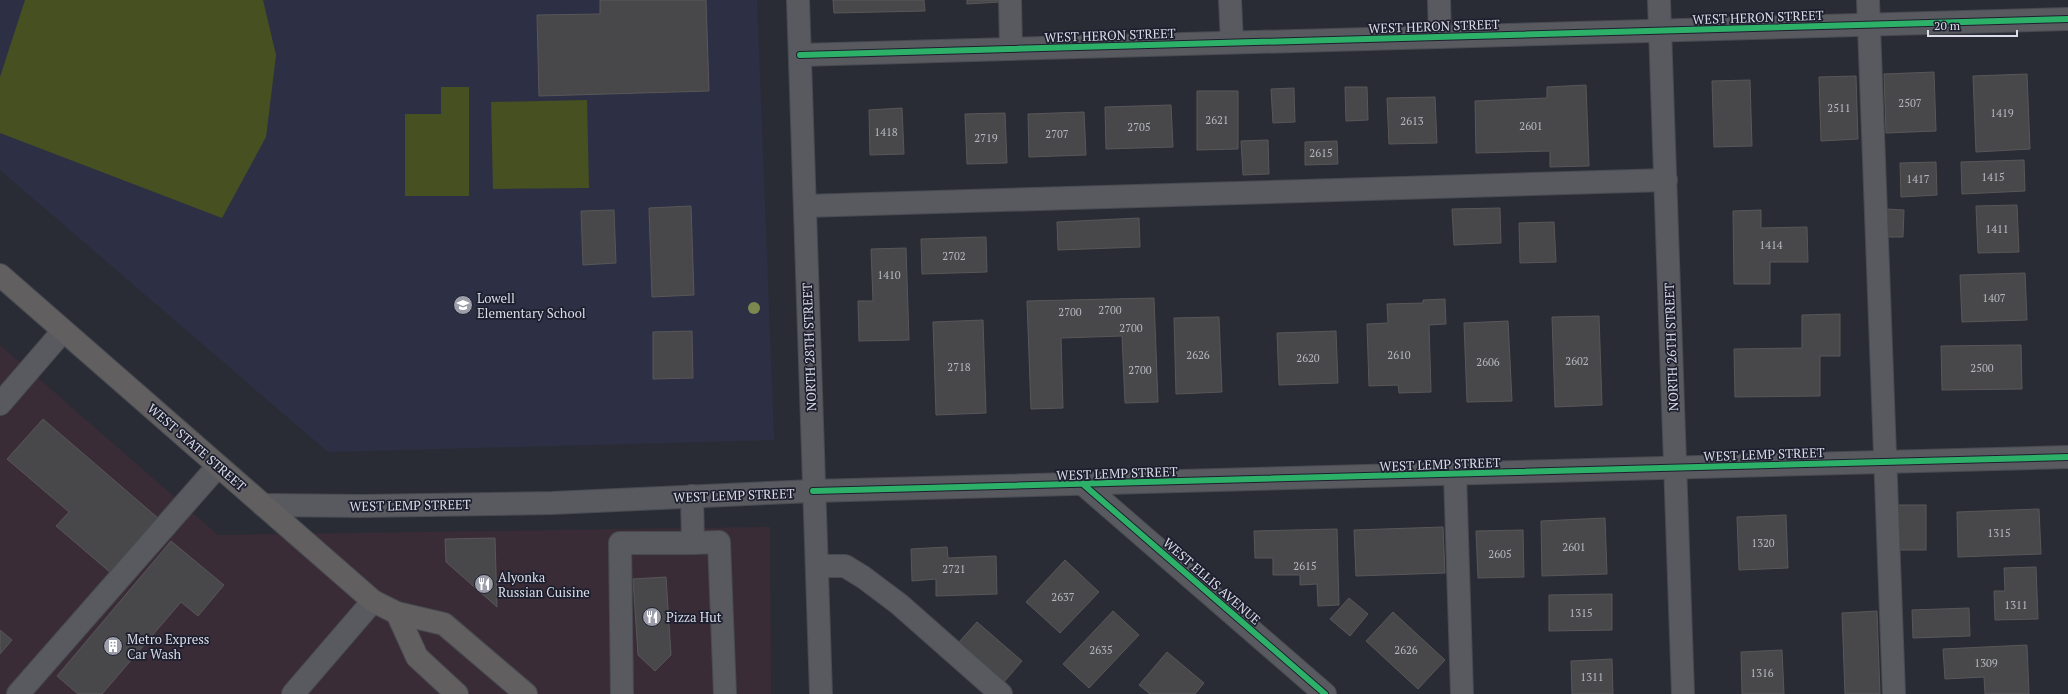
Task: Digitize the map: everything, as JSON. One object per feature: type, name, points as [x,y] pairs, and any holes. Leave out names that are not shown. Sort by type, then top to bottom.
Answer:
[{"type":"main road","name":"WEST STATE STREET","points":[[0,276],[373,602],[397,613],[444,624],[526,694]]},
{"type":"main road","points":[[397,613],[417,657],[457,694]]},
{"type":"street","name":"NORTH 28TH STREET","points":[[798,0],[820,694]]},
{"type":"street","points":[[1010,0],[1011,49]]},
{"type":"street","points":[[1230,0],[1232,42]]},
{"type":"street","points":[[1439,0],[1440,37]]},
{"type":"street","name":"NORTH 26TH STREET","points":[[1659,0],[1683,694]]},
{"type":"street","points":[[1868,0],[1894,694]]},
{"type":"street","name":"WEST HERON STREET","points":[[800,54],[2068,19]]},
{"type":"street","points":[[805,206],[1666,180]]},
{"type":"street","points":[[0,404],[63,331]]},
{"type":"street","name":"WEST LEMP STREET","points":[[263,505],[362,506],[552,503],[813,491],[1084,485],[2068,457]]},
{"type":"street","points":[[18,694],[218,466]]},
{"type":"street","points":[[1455,474],[1462,694]]},
{"type":"street","name":"WEST ELLIS AVENUE","points":[[1084,485],[1325,694]]},
{"type":"street","points":[[692,496],[693,543]]},
{"type":"street","points":[[622,694],[620,543],[719,542],[725,694]]},
{"type":"street","points":[[817,566],[845,566],[863,577],[899,604],[1001,694]]},
{"type":"street","points":[[293,694],[373,602]]},
{"type":"shaded area","name":"Lowell Elementary School","points":[[0,0],[757,0],[774,440],[328,452],[0,170]]},
{"type":"shaded area","points":[[0,345],[218,535],[770,527],[771,694],[0,694]]},
{"type":"green space","points":[[25,0],[263,0],[276,55],[266,137],[222,218],[0,133],[0,77]]},
{"type":"green space","points":[[441,87],[469,87],[469,196],[405,196],[405,114],[441,114]]},
{"type":"green space","points":[[587,100],[589,188],[493,189],[491,102]]},
{"type":"building","points":[[600,0],[706,0],[709,91],[539,96],[537,15],[600,14]]},
{"type":"building","points":[[833,0],[924,0],[925,11],[834,13]]},
{"type":"building","points":[[967,0],[1000,0],[1000,2],[967,4]]},
{"type":"building","points":[[1934,72],[1936,131],[1886,133],[1884,74]]},
{"type":"building","points":[[2027,74],[2030,149],[1976,152],[1973,76]]},
{"type":"building","points":[[1856,76],[1858,139],[1821,141],[1819,77]]},
{"type":"building","points":[[1750,80],[1752,146],[1714,147],[1712,81]]},
{"type":"building","points":[[1586,85],[1589,166],[1550,167],[1550,151],[1476,153],[1475,101],[1547,98],[1547,87]]},
{"type":"building","points":[[1345,87],[1367,87],[1368,120],[1346,121]]},
{"type":"building","points":[[1294,88],[1295,122],[1273,123],[1271,89]]},
{"type":"building","points":[[1197,91],[1238,91],[1238,149],[1197,150]]},
{"type":"building","points":[[1435,97],[1437,143],[1389,144],[1387,98]]},
{"type":"building","points":[[1171,105],[1173,147],[1106,149],[1105,107]]},
{"type":"building","points":[[902,108],[904,154],[870,155],[869,110]]},
{"type":"building","points":[[1084,112],[1086,155],[1029,157],[1028,114]]},
{"type":"building","points":[[1005,113],[1007,163],[967,164],[965,114]]},
{"type":"building","points":[[1268,140],[1269,174],[1243,175],[1241,141]]},
{"type":"building","points":[[1337,141],[1338,164],[1305,165],[1305,142]]},
{"type":"building","points":[[2024,160],[2025,191],[1962,194],[1961,162]]},
{"type":"building","points":[[1936,162],[1937,195],[1901,197],[1900,163]]},
{"type":"building","points":[[2017,205],[2019,252],[1978,253],[1976,206]]},
{"type":"building","points":[[691,206],[694,295],[652,297],[649,208]]},
{"type":"building","points":[[1500,208],[1501,243],[1454,245],[1452,209]]},
{"type":"building","points":[[1886,209],[1904,210],[1903,237],[1885,237]]},
{"type":"building","points":[[614,210],[616,263],[583,265],[581,211]]},
{"type":"building","points":[[1761,210],[1761,228],[1807,227],[1808,262],[1770,262],[1770,284],[1734,284],[1733,211]]},
{"type":"building","points":[[1139,218],[1140,247],[1058,250],[1057,222]]},
{"type":"building","points":[[1554,222],[1556,262],[1520,263],[1519,223]]},
{"type":"building","points":[[986,237],[987,272],[922,274],[921,239]]},
{"type":"building","points":[[906,248],[909,340],[859,341],[858,301],[873,301],[871,249]]},
{"type":"building","points":[[2025,273],[2027,320],[1962,322],[1960,275]]},
{"type":"building","points":[[1154,298],[1158,402],[1125,403],[1122,336],[1061,338],[1063,408],[1031,409],[1027,301]]},
{"type":"building","points":[[1445,299],[1446,324],[1429,325],[1431,392],[1399,393],[1398,385],[1369,386],[1367,324],[1388,323],[1387,304],[1423,303],[1423,300]]},
{"type":"building","points":[[1840,314],[1840,356],[1820,356],[1820,396],[1735,397],[1734,349],[1802,348],[1802,315]]},
{"type":"building","points":[[1599,316],[1602,405],[1555,407],[1552,317]]},
{"type":"building","points":[[1219,317],[1222,392],[1176,394],[1174,318]]},
{"type":"building","points":[[983,320],[986,413],[936,415],[933,322]]},
{"type":"building","points":[[1508,321],[1512,401],[1467,402],[1464,323]]},
{"type":"building","points":[[692,331],[693,378],[653,379],[653,332]]},
{"type":"building","points":[[1336,331],[1338,383],[1279,385],[1277,333]]},
{"type":"building","points":[[2021,345],[2022,389],[1942,390],[1941,346]]},
{"type":"building","points":[[43,419],[158,518],[111,573],[56,526],[69,512],[7,459]]},
{"type":"building","points":[[1892,505],[1926,505],[1926,550],[1892,550]]},
{"type":"building","points":[[2039,509],[2041,554],[1958,557],[1957,512]]},
{"type":"building","points":[[1786,515],[1788,568],[1739,570],[1737,517]]},
{"type":"building","points":[[1605,518],[1607,574],[1542,576],[1541,521]]},
{"type":"building","points":[[1443,527],[1445,573],[1356,576],[1354,530]]},
{"type":"building","points":[[1337,529],[1339,605],[1318,606],[1317,584],[1300,585],[1300,575],[1273,575],[1273,558],[1255,558],[1254,531]]},
{"type":"building","points":[[1523,530],[1524,577],[1478,578],[1476,531]]},
{"type":"building","name":"Alyonka Russian Cuisine","points":[[495,538],[497,607],[446,562],[445,539]]},
{"type":"building","name":"Metro Express Car Wash","points":[[171,541],[224,585],[198,616],[181,602],[102,694],[78,694],[57,676]]},
{"type":"building","points":[[947,547],[948,558],[996,556],[997,594],[936,596],[936,579],[912,581],[911,549]]},
{"type":"building","points":[[1065,560],[1099,592],[1060,633],[1026,602]]},
{"type":"building","points":[[2036,567],[2038,619],[1995,620],[1994,591],[2005,591],[2004,568]]},
{"type":"building","name":"Pizza Hut","points":[[666,577],[671,655],[655,671],[638,655],[633,579]]},
{"type":"building","points":[[1612,594],[1612,630],[1549,631],[1549,595]]},
{"type":"building","points":[[1349,598],[1368,614],[1350,636],[1330,619]]},
{"type":"building","points":[[1969,608],[1970,636],[1913,638],[1912,610]]},
{"type":"building","points":[[1113,611],[1139,635],[1089,688],[1063,664]]},
{"type":"building","points":[[1877,611],[1880,694],[1845,694],[1842,613]]},
{"type":"building","points":[[1393,612],[1445,660],[1418,689],[1366,641]]},
{"type":"building","points":[[977,622],[1022,661],[1004,682],[959,642]]},
{"type":"building","points":[[0,630],[12,640],[0,654]]},
{"type":"building","points":[[2027,645],[2029,694],[1985,694],[1984,677],[1945,679],[1943,649]]},
{"type":"building","points":[[1782,650],[1784,694],[1742,694],[1741,652]]},
{"type":"building","points":[[1167,652],[1204,683],[1195,694],[1150,694],[1139,685]]},
{"type":"building","points":[[1612,659],[1613,694],[1572,694],[1571,661]]},
{"type":"cycle path","points":[[800,55],[2068,19]]},
{"type":"cycle path","points":[[813,491],[2068,457]]},
{"type":"cycle path","points":[[1084,485],[1325,694]]},
{"type":"place","name":"Lowell Elementary School","points":[[463,305]]},
{"type":"place","name":"Alyonka Russian Cuisine","points":[[484,584]]},
{"type":"place","name":"Pizza Hut","points":[[652,617]]},
{"type":"place","name":"Metro Express Car Wash","points":[[113,646]]}]
